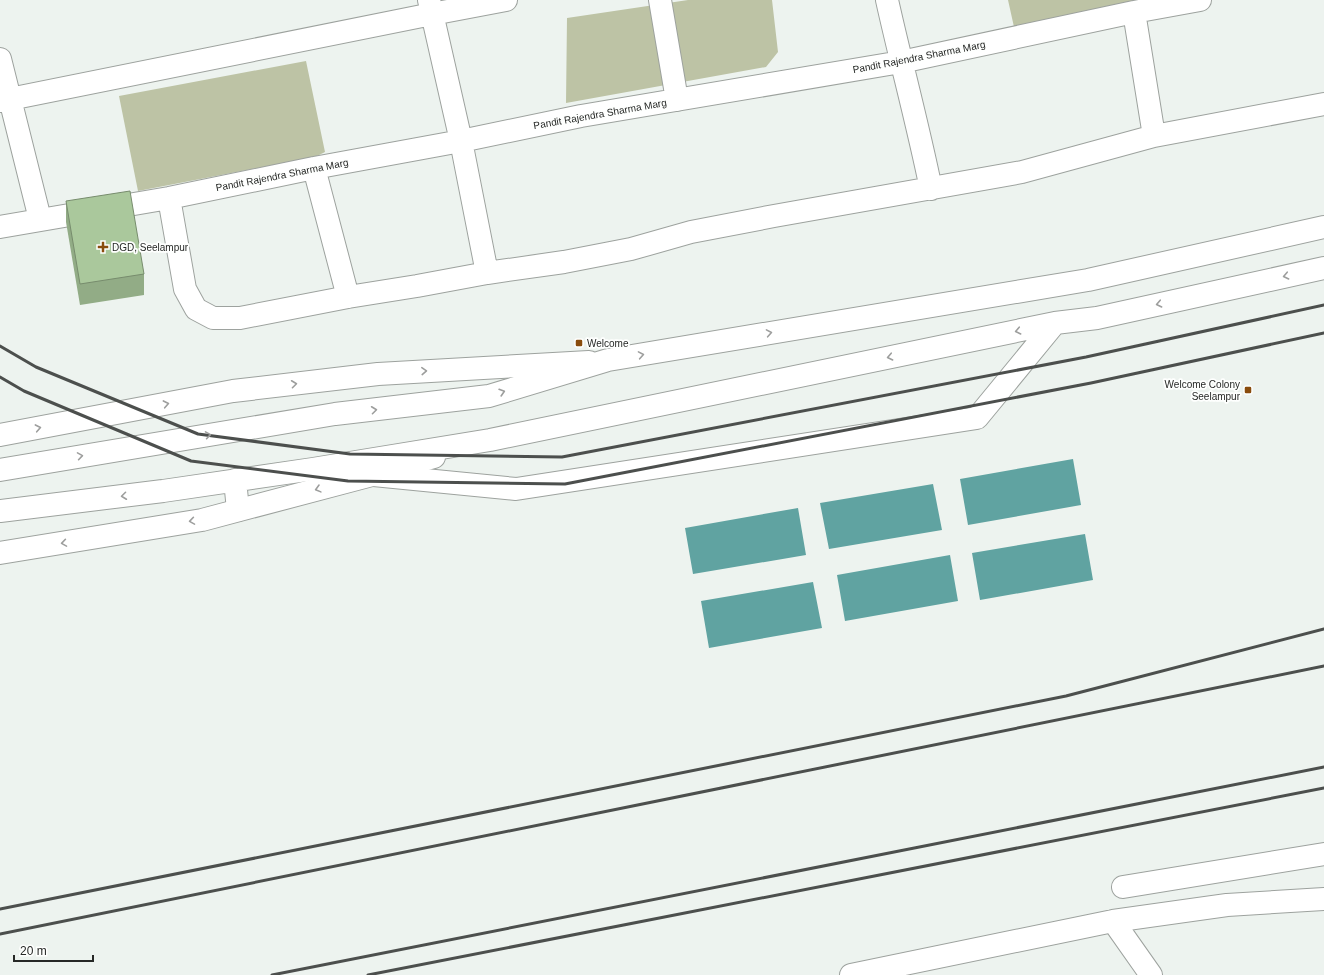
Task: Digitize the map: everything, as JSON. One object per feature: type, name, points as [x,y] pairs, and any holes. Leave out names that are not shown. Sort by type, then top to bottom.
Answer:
[{"type":"main road","points":[[5,101],[430,7],[506,0]]},
{"type":"main road","points":[[660,0],[677,100]]},
{"type":"main road","points":[[887,0],[901,62],[919,130],[931,189]]},
{"type":"main road","name":"Pandit Rajendra Sharma Marg","points":[[0,227],[169,198],[581,116],[901,62],[1134,12],[1200,0]]},
{"type":"main road","points":[[430,7],[461,141],[487,273]]},
{"type":"main road","points":[[1134,12],[1154,136]]},
{"type":"main road","points":[[0,59],[5,101],[40,219]]},
{"type":"main road","points":[[169,198],[184,289],[196,309],[213,318],[240,318],[348,297],[487,273],[564,262],[631,249],[698,230],[1022,172],[1154,136],[1324,104]]},
{"type":"main road","points":[[314,168],[348,297]]},
{"type":"main road","points":[[0,435],[248,390],[378,374],[608,360],[1088,280],[1324,227]]},
{"type":"main road","points":[[0,511],[162,491],[313,469],[490,440],[1055,323],[1097,318],[1324,268]]},
{"type":"main road","points":[[313,469],[516,489],[977,418],[1055,323]]},
{"type":"main road","points":[[0,470],[335,414],[489,396],[608,360]]},
{"type":"main road","points":[[0,553],[202,520],[372,475],[490,440]]},
{"type":"main road","points":[[235,480],[238,510]]},
{"type":"main road","points":[[1123,887],[1324,854]]},
{"type":"main road","points":[[851,975],[1113,921],[1227,905],[1324,899]]},
{"type":"main road","points":[[1113,921],[1151,975]]},
{"type":"green space","points":[[688,0],[772,0],[778,52],[766,67],[566,103],[567,18]]},
{"type":"green space","points":[[1008,0],[1144,0],[1014,27]]},
{"type":"green space","points":[[306,61],[325,152],[315,157],[138,191],[119,96]]},
{"type":"water","points":[[1073,459],[1081,505],[968,525],[960,479]]},
{"type":"water","points":[[933,484],[942,530],[829,549],[820,503]]},
{"type":"water","points":[[798,508],[806,555],[693,574],[685,528]]},
{"type":"water","points":[[1085,534],[1093,580],[980,600],[972,553]]},
{"type":"water","points":[[950,555],[958,601],[845,621],[837,575]]},
{"type":"water","points":[[813,582],[822,628],[709,648],[701,601]]},
{"type":"building","points":[[130,191],[144,274],[80,284],[66,201]]},
{"type":"railway","points":[[0,346],[36,367],[198,434],[350,454],[562,457],[1086,357],[1324,305]]},
{"type":"railway","points":[[0,377],[24,391],[191,461],[348,481],[565,484],[1091,383],[1324,333]]},
{"type":"railway","points":[[0,909],[1066,696],[1324,629]]},
{"type":"railway","points":[[0,934],[1324,666]]},
{"type":"railway","points":[[272,975],[1324,767]]},
{"type":"railway","points":[[368,975],[1324,788]]},
{"type":"place","name":"DGD, Seelampur","points":[[103,247]]},
{"type":"place","name":"Welcome","points":[[579,343]]},
{"type":"place","name":"Welcome Colony Seelampur","points":[[1248,390]]}]
